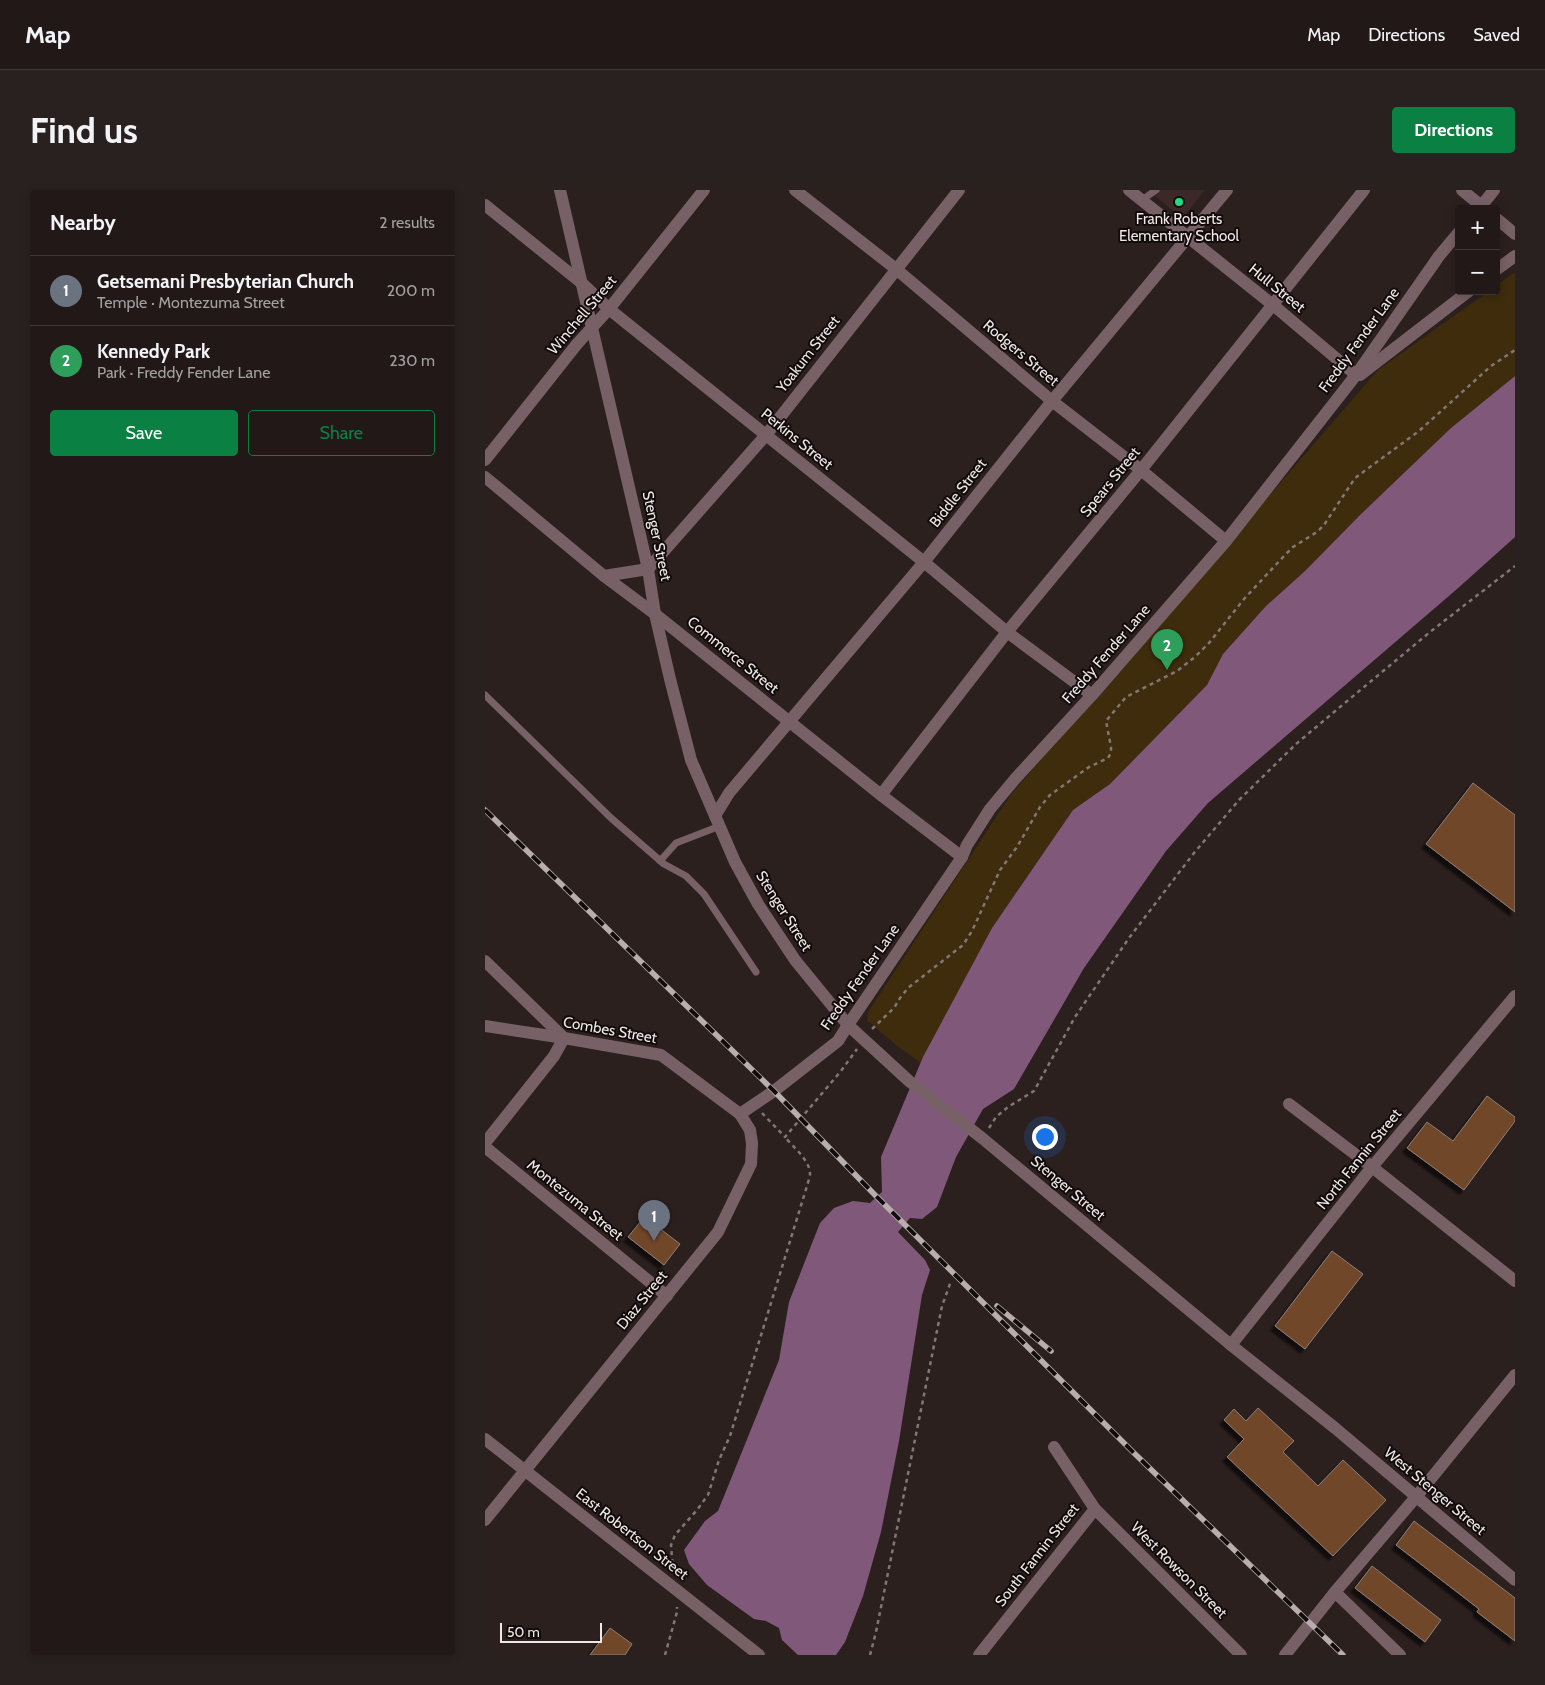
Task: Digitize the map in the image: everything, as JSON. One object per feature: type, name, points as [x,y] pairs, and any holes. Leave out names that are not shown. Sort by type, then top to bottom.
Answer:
[{"type":"street","name":"Stenger Street","points":[[560,190],[648,569],[669,680],[691,760],[735,862],[757,904],[795,960],[848,1025],[909,1081],[982,1138],[1231,1345],[1335,1428]]},
{"type":"street","name":"Winchell Street","points":[[485,460],[577,344],[609,310],[704,190]]},
{"type":"street","name":"Rodgers Street","points":[[795,190],[896,270],[1052,401],[1141,470],[1226,542]]},
{"type":"street","name":"Yoakum Street","points":[[648,569],[766,435],[959,190]]},
{"type":"street","name":"Hull Street","points":[[1129,190],[1356,374]]},
{"type":"street","name":"Biddle Street","points":[[717,821],[729,793],[924,562],[1052,401],[1227,190]]},
{"type":"street","name":"Spears Street","points":[[881,795],[1007,632],[1141,470],[1364,190]]},
{"type":"street","points":[[1462,190],[1479,205]]},
{"type":"street","points":[[1484,205],[1493,190]]},
{"type":"street","name":"Perkins Street","points":[[485,205],[583,284],[609,310],[924,562],[1007,632],[1092,695]]},
{"type":"street","points":[[1500,221],[1515,234]]},
{"type":"street","name":"Freddy Fender Lane","points":[[754,1104],[837,1041],[962,857],[967,845],[997,801],[1226,542],[1356,374],[1439,256],[1455,237]]},
{"type":"street","points":[[1500,267],[1515,256]]},
{"type":"street","points":[[1356,374],[1360,375],[1464,295]]},
{"type":"street","name":"Commerce Street","points":[[485,477],[604,576],[655,614],[881,795],[962,857]]},
{"type":"street","points":[[604,576],[648,569]]},
{"type":"street","points":[[485,961],[564,1038],[554,1056],[485,1143]]},
{"type":"street","name":"North Fannin Street","points":[[1231,1345],[1372,1167],[1515,996]]},
{"type":"street","name":"Combes Street","points":[[485,1026],[661,1055],[740,1114]]},
{"type":"street","points":[[740,1114],[754,1104]]},
{"type":"street","points":[[1289,1104],[1372,1167],[1515,1281]]},
{"type":"street","name":"Diaz Street","points":[[485,1520],[718,1232],[751,1164],[752,1143],[750,1130],[740,1114]]},
{"type":"street","name":"Montezuma Street","points":[[485,1147],[667,1296]]},
{"type":"street","points":[[1285,1655],[1515,1375]]},
{"type":"street","name":"West Stenger Street","points":[[1335,1428],[1515,1580]]},
{"type":"street","name":"East Robertson Street","points":[[485,1439],[759,1655]]},
{"type":"street","name":"South Fannin Street","points":[[979,1655],[1095,1509],[1054,1447]]},
{"type":"street","name":"West Rowson Street","points":[[1095,1509],[1241,1655]]},
{"type":"street","points":[[1335,1592],[1400,1655]]},
{"type":"lane","points":[[1142,200],[1156,190]]},
{"type":"lane","points":[[485,695],[611,818],[660,861],[686,876],[704,894],[756,972]]},
{"type":"lane","points":[[660,861],[676,843],[717,821]]},
{"type":"path","points":[[785,1137],[841,1071],[875,1026],[894,1008],[908,988],[963,945],[972,931],[999,870],[1017,847],[1045,801],[1089,767],[1108,758],[1111,747],[1106,721],[1126,697],[1177,671],[1195,657],[1209,643],[1244,599],[1284,556],[1293,547],[1317,532],[1324,525],[1355,478],[1419,431],[1491,366],[1515,350]]},
{"type":"path","points":[[982,1138],[1008,1107],[1033,1091],[1075,1018],[1129,938],[1200,845],[1239,800],[1296,744],[1429,632],[1515,566]]},
{"type":"path","points":[[665,1655],[677,1612],[671,1544],[675,1535],[708,1494],[719,1460],[730,1436],[810,1173],[803,1158],[754,1104]]},
{"type":"path","points":[[869,1655],[876,1632],[942,1306],[951,1281]]},
{"type":"shaded area","name":"Frank Roberts Elementary School","points":[[1148,190],[1205,190],[1185,215],[1178,215]]},
{"type":"shaded area","points":[[1515,272],[1515,376],[1451,428],[1360,515],[1305,571],[1266,606],[1223,654],[1207,685],[1110,784],[1073,810],[992,928],[921,1063],[896,1045],[867,1020],[868,1012],[1012,793],[1378,370],[1483,295],[1500,295],[1500,283]]},
{"type":"shaded area","points":[[1515,376],[1515,537],[1208,803],[1166,851],[1084,968],[1014,1089],[983,1109],[956,1157],[937,1207],[922,1219],[910,1218],[898,1232],[925,1260],[930,1270],[922,1295],[899,1441],[881,1532],[863,1596],[845,1642],[836,1655],[798,1655],[782,1640],[779,1628],[766,1621],[754,1619],[707,1585],[689,1564],[684,1550],[705,1521],[718,1511],[779,1360],[789,1302],[820,1223],[834,1208],[853,1201],[870,1203],[882,1192],[881,1157],[923,1057],[992,928],[1073,810],[1110,784],[1207,685],[1223,654],[1266,606],[1305,571],[1360,515],[1451,428]]},
{"type":"building","points":[[1473,783],[1515,815],[1515,912],[1426,844]]},
{"type":"building","points":[[1487,1096],[1515,1117],[1515,1121],[1464,1190],[1407,1148],[1427,1122],[1453,1141]]},
{"type":"building","points":[[650,1210],[659,1218],[654,1224],[680,1244],[664,1265],[628,1237]]},
{"type":"building","points":[[1332,1251],[1363,1274],[1305,1349],[1275,1326]]},
{"type":"building","points":[[1258,1408],[1294,1441],[1283,1452],[1318,1486],[1343,1460],[1386,1500],[1333,1556],[1227,1457],[1244,1439],[1224,1420],[1234,1409],[1246,1421]]},
{"type":"building","points":[[1414,1521],[1515,1598],[1515,1641],[1477,1612],[1479,1609],[1396,1545]]},
{"type":"building","points":[[1372,1566],[1441,1620],[1425,1642],[1355,1588]]},
{"type":"building","points":[[610,1628],[632,1644],[625,1655],[590,1655]]},
{"type":"railway","points":[[485,810],[774,1091],[874,1194],[1135,1454],[1343,1655]]},
{"type":"railway","points":[[997,1306],[1051,1351]]},
{"type":"place","name":"Frank Roberts Elementary School","points":[[1179,202]]},
{"type":"place","name":"Kennedy Park","points":[[1167,670]]},
{"type":"place","name":"Getsemani Presbyterian Church","points":[[654,1241]]}]
